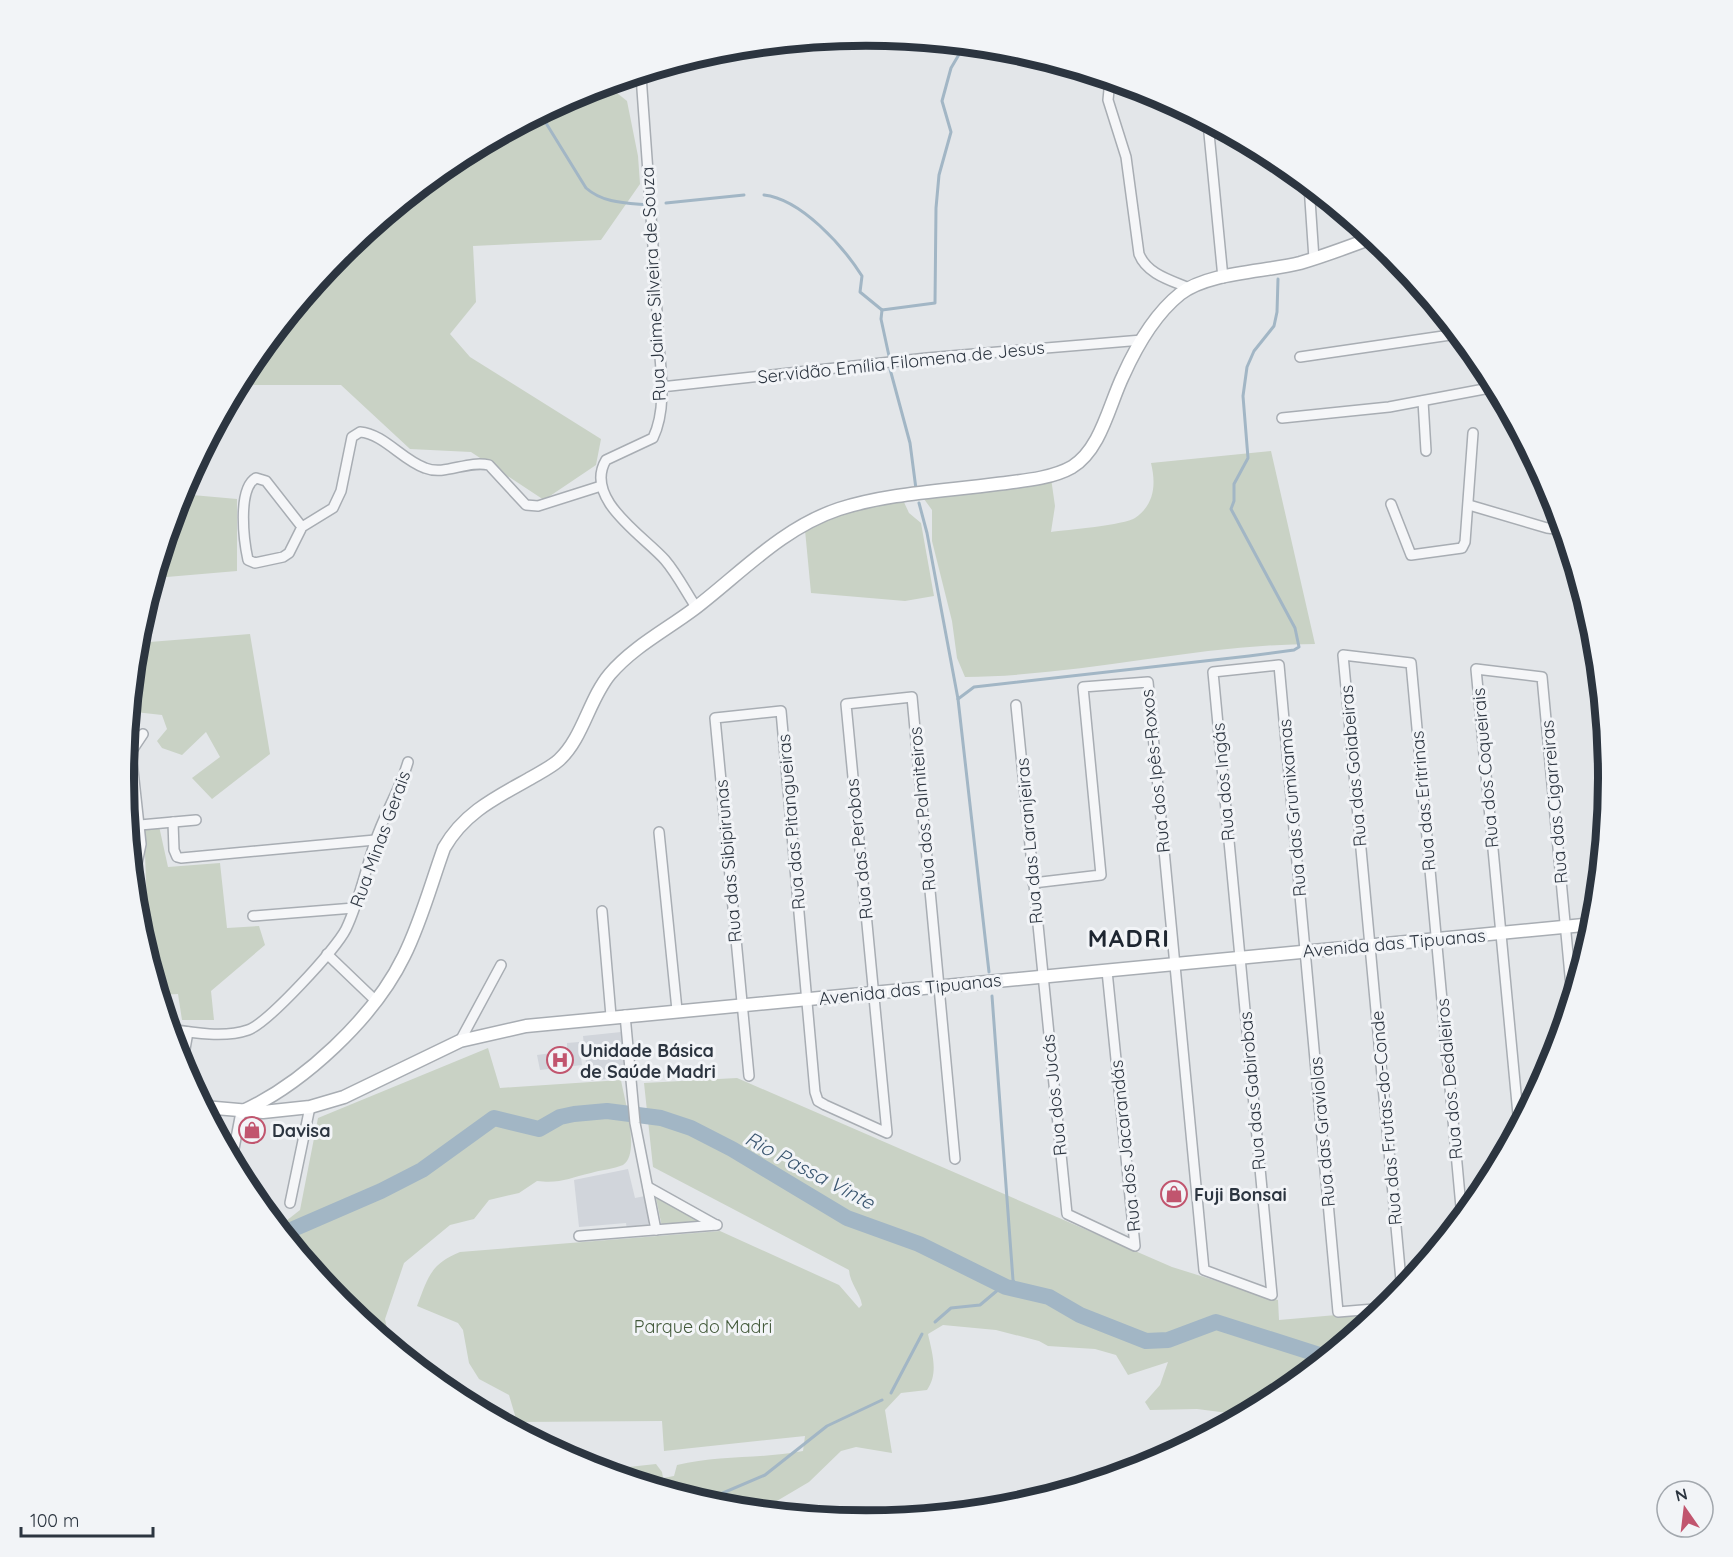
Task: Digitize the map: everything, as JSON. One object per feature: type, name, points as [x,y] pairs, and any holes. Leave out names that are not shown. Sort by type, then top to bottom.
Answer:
[{"type":"main road","points":[[241,1112],[276,1094],[302,1075],[341,1039],[376,1001],[403,959],[444,848],[457,828],[479,807],[559,760],[566,752],[593,698],[609,675],[642,644],[696,607],[775,544],[830,513],[882,500],[1028,479],[1056,473],[1075,465],[1097,436],[1122,377],[1142,340],[1160,315],[1188,288],[1223,278],[1314,259],[1360,239]]},
{"type":"main road","name":"Avenida das Tipuanas","points":[[213,1108],[241,1112],[310,1107],[344,1097],[460,1041],[517,1027],[611,1016],[1583,925]]},
{"type":"street","name":"Rua Jaime Silveira de Souza","points":[[601,486],[601,469],[606,460],[653,438],[659,419],[661,387],[641,82]]},
{"type":"street","points":[[1109,88],[1108,100],[1126,157],[1139,254],[1142,261],[1155,273],[1188,288]]},
{"type":"street","points":[[1210,133],[1223,278]]},
{"type":"street","points":[[1310,196],[1314,259]]},
{"type":"street","points":[[1300,357],[1449,335]]},
{"type":"street","name":"Servidão Emília Filomena de Jesus","points":[[661,387],[927,358],[1142,340]]},
{"type":"street","points":[[1282,418],[1423,401],[1485,389]]},
{"type":"street","points":[[1423,401],[1426,451]]},
{"type":"street","points":[[302,527],[266,481],[256,478],[248,485],[243,525],[250,562],[283,557],[289,553],[302,527],[333,508],[341,491],[352,436],[360,432],[375,436],[422,468],[432,470],[471,464],[489,465],[526,505],[538,506],[601,486],[625,524],[671,568],[696,607]]},
{"type":"street","points":[[1391,504],[1408,551],[1416,556],[1462,548],[1465,542],[1469,505],[1473,433]]},
{"type":"street","points":[[1469,505],[1555,529]]},
{"type":"street","name":"Rua das Goiabeiras","points":[[1369,945],[1343,656],[1411,663]]},
{"type":"street","name":"Rua das Eritrinas","points":[[1411,663],[1436,939]]},
{"type":"street","name":"Rua das Grumixamas","points":[[1279,665],[1305,951]]},
{"type":"street","name":"Rua dos Ingás","points":[[1240,958],[1213,672],[1279,665]]},
{"type":"street","name":"Rua dos Coqueirais","points":[[1500,933],[1476,669],[1542,677]]},
{"type":"street","name":"Rua das Cigarreiras","points":[[1542,677],[1570,980]]},
{"type":"street","name":"Rua dos Ipês-Roxos","points":[[1033,883],[1101,875],[1083,687],[1148,682],[1174,964]]},
{"type":"street","name":"Rua dos Palmiteiros","points":[[846,704],[912,697],[939,986]]},
{"type":"street","name":"Rua das Perobas","points":[[807,999],[818,1101],[887,1133],[846,704]]},
{"type":"street","name":"Rua das Laranjeiras","points":[[1016,705],[1041,976]]},
{"type":"street","name":"Rua das Pitangueiras","points":[[715,718],[781,711],[807,999]]},
{"type":"street","name":"Rua das Sibipirunas","points":[[715,718],[749,1076]]},
{"type":"street","points":[[135,745],[143,734]]},
{"type":"street","name":"Rua Minas Gerais","points":[[179,1031],[230,1033],[251,1029],[271,1014],[327,954],[342,936],[354,908],[375,840],[396,797],[408,762]]},
{"type":"street","points":[[134,777],[140,825],[141,844],[139,851]]},
{"type":"street","points":[[140,825],[196,820]]},
{"type":"street","points":[[173,822],[174,850],[177,857],[181,858],[375,840]]},
{"type":"street","points":[[659,832],[677,1010]]},
{"type":"street","points":[[253,916],[354,908]]},
{"type":"street","points":[[602,911],[611,1016]]},
{"type":"street","points":[[1500,933],[1518,1112]]},
{"type":"street","name":"Rua dos Dedaleiros","points":[[1436,939],[1461,1205]]},
{"type":"street","name":"Rua das Frutas-do-Conde","points":[[1369,945],[1401,1278]]},
{"type":"street","name":"Rua das Graviolas","points":[[1305,951],[1338,1312],[1370,1309]]},
{"type":"street","points":[[327,954],[376,1001]]},
{"type":"street","name":"Rua das Gabirobas","points":[[1174,964],[1203,1270],[1272,1296],[1240,958]]},
{"type":"street","points":[[460,1041],[501,965]]},
{"type":"street","name":"Rua dos Jacarandás","points":[[1067,1214],[1135,1246],[1107,970]]},
{"type":"street","name":"Rua dos Jucás","points":[[1041,976],[1067,1214]]},
{"type":"street","points":[[939,986],[955,1159]]},
{"type":"street","points":[[625,1015],[635,1123],[656,1230]]},
{"type":"street","points":[[185,1047],[188,1032]]},
{"type":"street","points":[[290,1203],[310,1107]]},
{"type":"street","points":[[235,1147],[241,1112]]},
{"type":"street","points":[[579,1236],[717,1225],[648,1187]]},
{"type":"shaded area","points":[[621,1032],[626,1077],[588,1081],[583,1036]]},
{"type":"shaded area","name":"Unidade Básica de Saúde Madri","points":[[579,1042],[582,1065],[540,1070],[537,1055],[567,1051],[567,1043]]},
{"type":"shaded area","points":[[628,1169],[635,1198],[645,1196],[650,1219],[647,1227],[627,1230],[626,1223],[579,1227],[574,1180]]},
{"type":"green space","points":[[615,91],[627,101],[638,156],[640,184],[601,240],[473,246],[476,302],[450,334],[470,357],[601,439],[596,465],[544,500],[471,452],[410,449],[341,385],[250,385],[286,333],[316,296],[384,228],[421,198],[500,145],[543,122]]},
{"type":"green space","points":[[1271,451],[1315,644],[1228,649],[1053,671],[965,677],[957,658],[952,621],[932,541],[932,510],[924,499],[1051,478],[1055,506],[1051,532],[1095,527],[1129,521],[1142,512],[1152,493],[1151,463]]},
{"type":"green space","points":[[191,495],[237,499],[237,571],[163,577]]},
{"type":"green space","points":[[903,500],[909,513],[921,523],[934,596],[905,601],[811,593],[805,530],[834,515]]},
{"type":"green space","points":[[250,634],[270,754],[212,799],[192,778],[220,757],[206,732],[182,755],[162,748],[157,741],[167,729],[162,715],[138,712],[148,642]]},
{"type":"green space","points":[[159,826],[168,867],[220,863],[227,928],[259,926],[265,945],[211,991],[214,1020],[182,1020],[178,994],[167,995],[147,910],[144,828]]},
{"type":"green space","points":[[488,1048],[500,1088],[621,1080],[630,1125],[631,1150],[623,1165],[564,1180],[537,1181],[519,1193],[489,1200],[474,1219],[450,1225],[404,1263],[385,1319],[388,1332],[316,1261],[284,1221],[300,1210],[318,1118]]},
{"type":"green space","name":"Parque do Madri","points":[[737,1078],[1172,1267],[1278,1300],[1279,1320],[1367,1312],[1312,1359],[1273,1387],[1230,1413],[1197,1409],[1150,1410],[1145,1402],[1160,1385],[1168,1362],[1128,1375],[1116,1355],[1095,1349],[1048,1346],[1039,1341],[996,1330],[943,1325],[928,1334],[934,1370],[927,1390],[901,1393],[885,1410],[892,1453],[856,1447],[841,1451],[809,1482],[772,1504],[677,1486],[631,1472],[620,1468],[656,1464],[663,1478],[674,1476],[677,1465],[692,1462],[803,1451],[805,1436],[664,1451],[662,1421],[519,1422],[509,1395],[479,1379],[469,1363],[463,1330],[458,1323],[417,1306],[431,1273],[436,1267],[460,1252],[720,1231],[839,1285],[859,1308],[862,1305],[849,1270],[653,1167],[644,1083]]},
{"type":"green space","points":[[656,1198],[697,1217],[701,1223],[662,1227]]},
{"type":"waterway","points":[[882,310],[935,303],[936,208],[939,175],[951,132],[942,101],[951,68],[960,53]]},
{"type":"waterway","points":[[545,121],[586,188],[607,199],[647,205]]},
{"type":"waterway","points":[[666,203],[744,195]]},
{"type":"waterway","points":[[764,195],[778,198],[792,205],[820,226],[844,251],[862,276],[860,292],[882,310]]},
{"type":"waterway","points":[[958,699],[974,687],[1249,656],[1294,650],[1299,647],[1295,628],[1231,509],[1234,501],[1234,484],[1248,458],[1243,396],[1247,367],[1254,351],[1274,326],[1277,312],[1278,279]]},
{"type":"waterway","points":[[882,310],[881,319],[889,356]]},
{"type":"waterway","points":[[890,369],[910,443],[916,489]]},
{"type":"waterway","points":[[919,503],[927,533],[958,699],[989,972]]},
{"type":"waterway","points":[[992,996],[1013,1280],[1018,1290]]},
{"type":"waterway","name":"Rio Passa Vinte","points":[[291,1230],[381,1191],[422,1170],[494,1118],[539,1129],[560,1117],[607,1111],[661,1118],[691,1128],[732,1149],[847,1218],[919,1244],[1006,1287],[1049,1297],[1080,1315],[1146,1341],[1168,1340],[1216,1322],[1318,1354]]},
{"type":"waterway","points":[[935,1322],[951,1308],[980,1305],[999,1289],[1006,1287]]},
{"type":"waterway","points":[[891,1393],[922,1334]]},
{"type":"waterway","points":[[718,1495],[765,1475],[827,1426],[882,1400]]},
{"type":"place","name":"Unidade Básica de Saúde Madri","points":[[560,1060]]},
{"type":"place","name":"Davisa","points":[[252,1130]]},
{"type":"place","name":"Fuji Bonsai","points":[[1174,1194]]},
{"type":"district","name":"MADRI","points":[[1129,938]]}]
